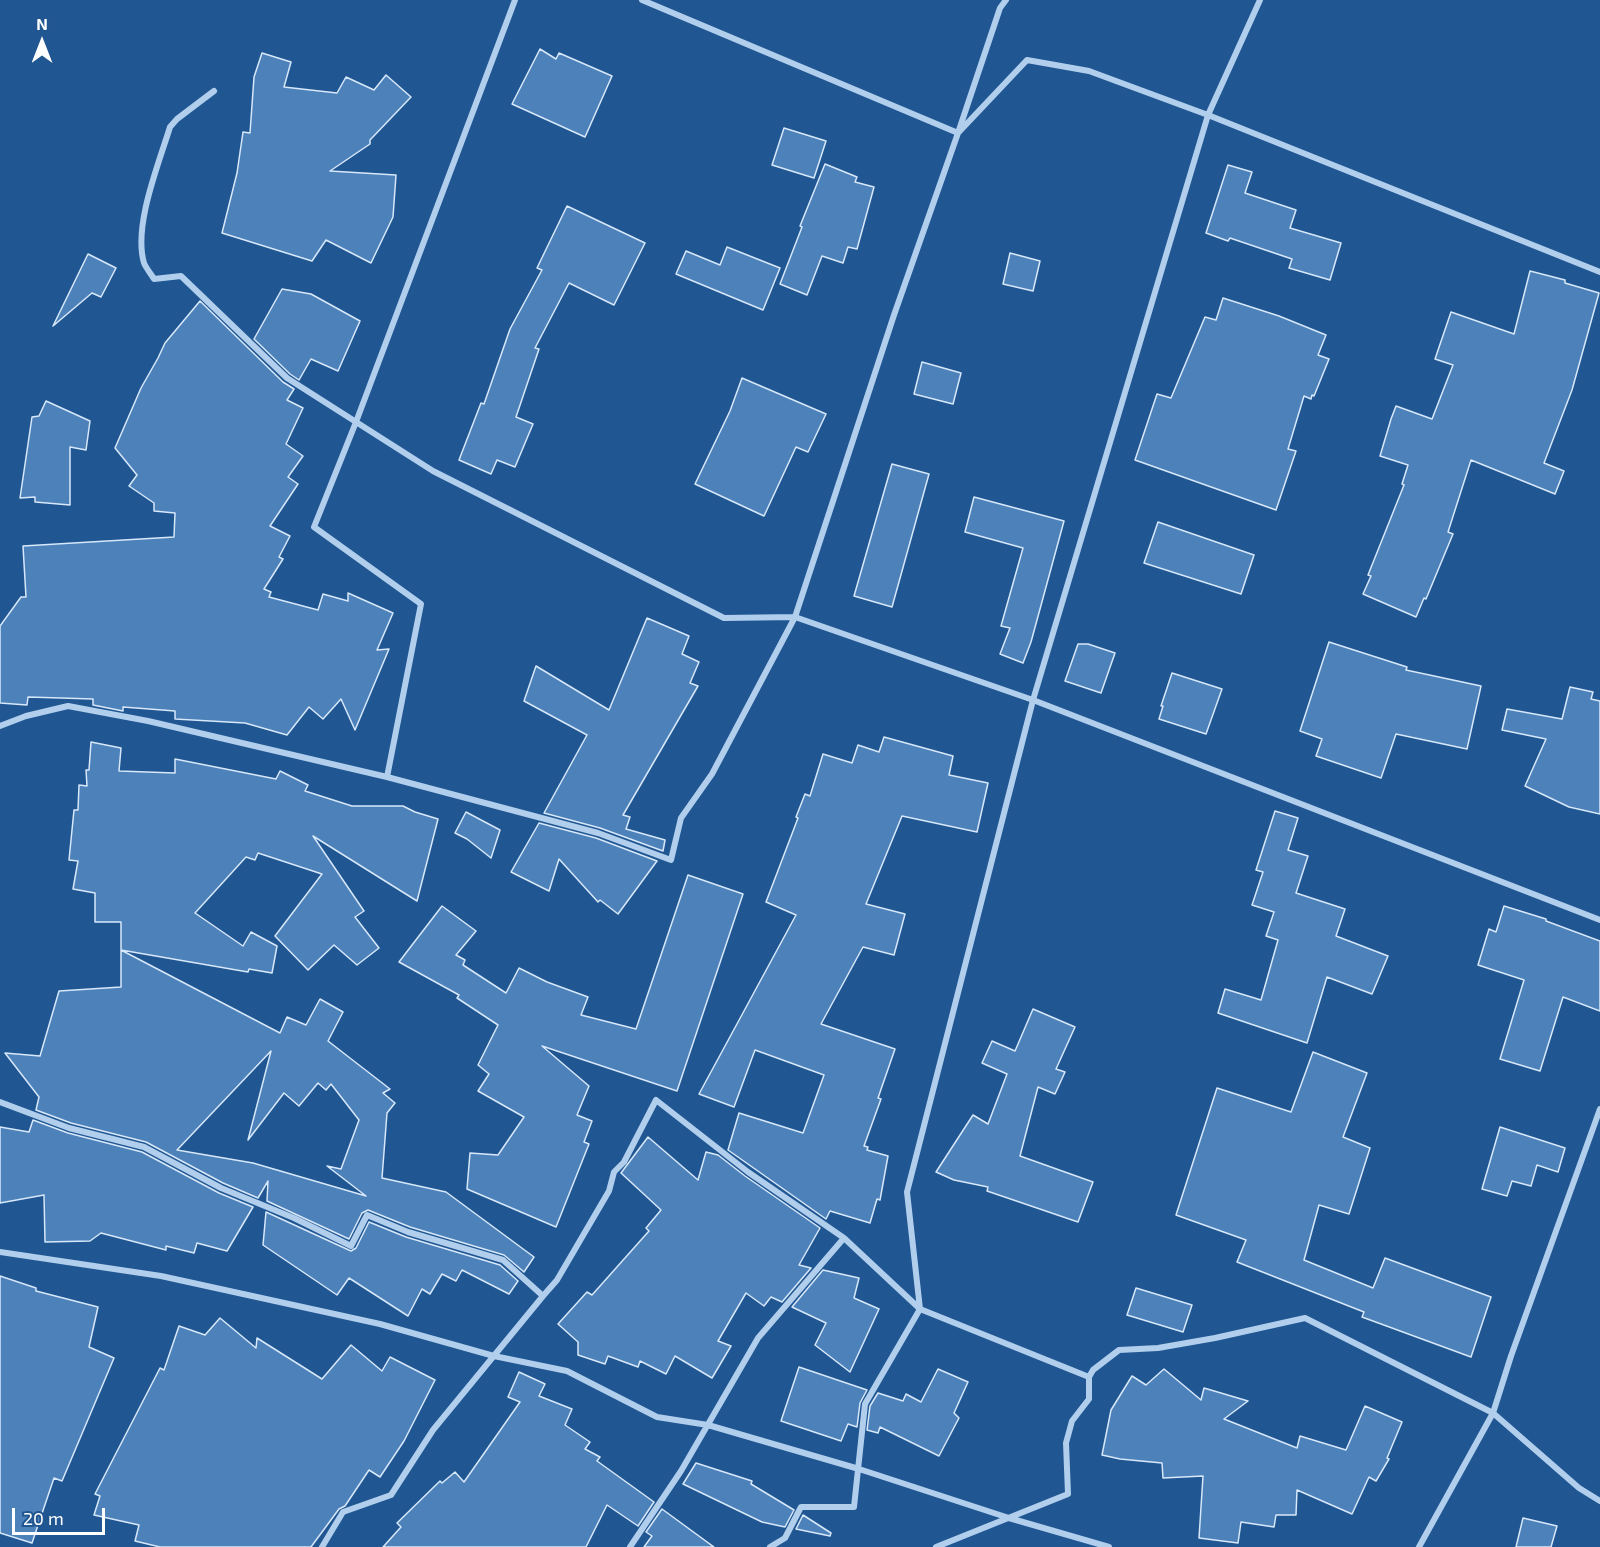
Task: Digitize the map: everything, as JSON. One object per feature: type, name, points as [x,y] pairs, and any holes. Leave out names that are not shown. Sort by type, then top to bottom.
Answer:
[{"type":"street","points":[[387,777],[420,604],[314,527],[356,422],[514,0]]},
{"type":"street","points":[[642,0],[958,133]]},
{"type":"street","points":[[0,726],[26,716],[68,706],[148,721],[387,777],[598,833],[671,860],[681,818],[712,774],[795,617],[894,315],[1000,8],[1006,0]]},
{"type":"street","points":[[770,1547],[785,1538],[801,1507],[855,1507],[865,1404],[920,1309],[907,1192],[1033,700],[1208,115],[1260,0]]},
{"type":"street","points":[[958,133],[1026,60],[1089,71],[1208,115],[1600,272]]},
{"type":"street","points":[[214,91],[170,127],[143,219],[141,244],[145,264],[154,279],[181,276],[287,378],[434,471],[724,618],[795,617],[1033,700],[1600,920]]},
{"type":"street","points":[[322,1547],[342,1512],[391,1495],[434,1430],[563,1270],[609,1191],[614,1172],[624,1162],[656,1100],[748,1172],[844,1238],[920,1309],[1089,1377]]},
{"type":"street","points":[[0,1102],[69,1128],[144,1147],[221,1188],[294,1218],[351,1246],[367,1215],[408,1232],[503,1260],[543,1296]]},
{"type":"street","points":[[1419,1547],[1493,1413],[1511,1356],[1597,1127],[1600,1110]]},
{"type":"street","points":[[630,1547],[681,1471],[758,1338],[844,1238]]},
{"type":"street","points":[[0,1252],[161,1276],[380,1324],[494,1356],[567,1371],[657,1418],[708,1425],[1110,1547]]},
{"type":"street","points":[[936,1547],[1068,1494],[1066,1443],[1072,1420],[1089,1400],[1089,1377],[1093,1370],[1119,1350],[1158,1348],[1305,1318],[1493,1413],[1579,1488],[1600,1502]]},
{"type":"building","points":[[540,49],[556,59],[559,53],[612,76],[585,137],[512,104]]},
{"type":"building","points":[[262,53],[291,62],[284,87],[337,93],[346,77],[374,90],[386,75],[411,97],[370,140],[370,144],[330,171],[396,175],[393,217],[371,263],[326,240],[312,261],[222,233],[237,173],[243,132],[250,133],[254,77]]},
{"type":"building","points":[[784,128],[826,141],[814,178],[772,165]]},
{"type":"building","points":[[825,164],[857,177],[855,182],[874,187],[857,249],[848,247],[843,263],[822,256],[807,295],[780,284]]},
{"type":"building","points":[[1228,165],[1252,172],[1245,193],[1296,210],[1290,228],[1341,243],[1330,280],[1289,268],[1292,259],[1230,238],[1228,241],[1206,233]]},
{"type":"building","points":[[567,206],[645,243],[614,305],[569,283],[535,348],[539,349],[516,417],[533,424],[515,467],[497,460],[491,474],[459,460],[481,403],[484,404],[510,329],[542,270],[537,268]]},
{"type":"building","points":[[727,247],[780,268],[763,310],[676,274],[686,251],[720,265]]},
{"type":"building","points":[[1010,253],[1040,261],[1033,291],[1003,284]]},
{"type":"building","points":[[88,254],[116,268],[101,297],[92,293],[53,326]]},
{"type":"building","points":[[1530,271],[1565,280],[1565,283],[1599,293],[1572,390],[1544,463],[1564,471],[1555,494],[1471,460],[1448,532],[1453,534],[1426,599],[1424,598],[1416,617],[1363,594],[1371,576],[1368,575],[1404,485],[1402,484],[1408,465],[1380,456],[1391,419],[1396,406],[1432,419],[1453,365],[1435,359],[1451,312],[1514,334]]},
{"type":"building","points":[[282,289],[311,294],[360,321],[338,371],[311,359],[299,380],[254,339]]},
{"type":"building","points":[[1223,298],[1279,316],[1326,335],[1318,355],[1329,359],[1314,396],[1312,395],[1311,399],[1304,396],[1288,449],[1296,451],[1276,510],[1135,460],[1157,394],[1171,398],[1205,317],[1216,320]]},
{"type":"building","points":[[200,301],[283,382],[294,389],[287,400],[303,408],[286,444],[303,456],[288,477],[298,484],[270,526],[290,536],[279,557],[283,559],[264,589],[271,592],[269,597],[318,610],[323,594],[348,601],[348,593],[393,613],[377,650],[389,649],[355,730],[341,699],[323,719],[309,707],[287,735],[245,723],[175,719],[175,711],[123,707],[123,711],[93,705],[93,699],[28,697],[27,705],[0,703],[0,626],[21,597],[26,597],[23,546],[174,537],[175,513],[154,511],[154,503],[129,486],[137,475],[115,448],[141,388],[165,343]]},
{"type":"building","points":[[922,362],[961,373],[953,404],[914,394]]},
{"type":"building","points":[[742,378],[826,414],[808,452],[796,447],[764,516],[695,484],[730,411]]},
{"type":"building","points":[[46,401],[90,421],[86,450],[70,447],[70,505],[35,502],[35,497],[20,498],[32,417],[39,416]]},
{"type":"building","points":[[892,464],[929,474],[892,607],[854,596]]},
{"type":"building","points":[[974,497],[1064,521],[1031,642],[1023,663],[1000,654],[1010,628],[1001,626],[1023,548],[965,532]]},
{"type":"building","points":[[1158,522],[1254,555],[1241,594],[1144,563]]},
{"type":"building","points":[[647,618],[689,636],[682,654],[699,662],[690,683],[698,686],[623,815],[630,817],[626,829],[665,840],[663,851],[600,828],[544,813],[587,735],[524,701],[536,666],[609,710]]},
{"type":"building","points":[[1329,642],[1407,667],[1406,670],[1481,686],[1467,749],[1396,734],[1381,778],[1316,756],[1322,739],[1300,731]]},
{"type":"building","points":[[1078,644],[1088,644],[1115,653],[1101,693],[1065,681]]},
{"type":"building","points":[[1172,673],[1222,689],[1206,734],[1159,719]]},
{"type":"building","points":[[1570,687],[1593,692],[1591,699],[1600,701],[1600,814],[1569,807],[1525,786],[1546,739],[1502,730],[1507,709],[1562,719]]},
{"type":"building","points":[[884,737],[953,756],[949,775],[988,783],[977,832],[902,816],[866,904],[905,914],[894,955],[863,947],[821,1024],[895,1049],[878,1098],[881,1099],[864,1146],[868,1147],[867,1150],[888,1156],[880,1200],[877,1199],[870,1223],[830,1211],[826,1219],[728,1150],[739,1113],[803,1133],[824,1075],[755,1050],[734,1107],[699,1094],[796,915],[766,902],[805,794],[810,796],[823,754],[852,763],[858,745],[879,752]]},
{"type":"building","points":[[91,742],[121,748],[119,771],[175,773],[175,759],[276,779],[280,771],[308,785],[305,791],[352,806],[403,806],[438,819],[417,901],[313,836],[364,911],[355,917],[379,948],[357,965],[334,945],[308,970],[275,936],[322,874],[258,853],[255,860],[246,857],[195,913],[243,946],[251,932],[277,946],[272,973],[249,969],[248,972],[121,950],[121,922],[95,922],[95,893],[73,889],[78,861],[69,860],[74,810],[78,810],[79,785],[87,786],[86,770],[89,770]]},
{"type":"building","points":[[1275,811],[1298,818],[1288,850],[1308,856],[1296,893],[1345,909],[1336,936],[1388,956],[1372,994],[1327,977],[1307,1043],[1218,1013],[1225,989],[1261,1000],[1278,940],[1266,936],[1274,912],[1252,905],[1263,872],[1256,870]]},
{"type":"building","points":[[466,812],[500,830],[491,858],[467,839],[455,833]]},
{"type":"building","points":[[539,823],[596,838],[657,861],[618,914],[600,900],[598,902],[559,859],[549,891],[511,872]]},
{"type":"building","points":[[688,875],[743,894],[677,1091],[542,1046],[589,1086],[577,1115],[592,1121],[584,1142],[589,1144],[556,1227],[467,1189],[470,1153],[498,1155],[524,1117],[478,1091],[489,1074],[478,1065],[498,1025],[457,998],[459,995],[399,962],[442,906],[476,931],[456,955],[465,960],[463,965],[506,993],[519,968],[547,982],[588,997],[581,1015],[636,1029]]},
{"type":"building","points":[[1504,906],[1546,919],[1546,921],[1600,941],[1600,1011],[1563,997],[1540,1071],[1500,1059],[1524,980],[1478,965],[1489,929],[1496,932]]},
{"type":"building","points":[[121,950],[280,1033],[287,1017],[306,1025],[320,999],[343,1012],[328,1041],[390,1089],[383,1093],[395,1103],[387,1113],[382,1178],[446,1192],[534,1257],[524,1272],[504,1255],[410,1227],[368,1210],[362,1213],[349,1239],[267,1201],[268,1181],[258,1198],[223,1183],[146,1142],[71,1123],[36,1110],[39,1097],[5,1053],[40,1056],[59,991],[121,987]],"holes":[[[271,1051],[248,1140],[284,1093],[299,1106],[318,1083],[326,1090],[331,1084],[359,1120],[341,1169],[327,1166],[366,1196],[253,1163],[177,1150]]]},
{"type":"building","points":[[1033,1009],[1075,1027],[1056,1069],[1065,1072],[1055,1094],[1038,1087],[1020,1156],[1093,1182],[1078,1222],[987,1191],[988,1187],[954,1180],[936,1172],[973,1115],[988,1124],[1007,1074],[982,1063],[992,1041],[1015,1051]]},
{"type":"building","points":[[1313,1052],[1367,1073],[1343,1137],[1370,1148],[1349,1214],[1319,1205],[1304,1260],[1373,1288],[1385,1258],[1491,1297],[1471,1357],[1362,1317],[1364,1312],[1237,1262],[1246,1240],[1176,1215],[1217,1088],[1291,1112]]},
{"type":"building","points":[[33,1120],[68,1133],[142,1152],[219,1193],[253,1207],[227,1251],[197,1243],[194,1253],[166,1246],[166,1250],[101,1233],[90,1241],[45,1242],[44,1195],[0,1203],[0,1127],[29,1132]]},
{"type":"building","points":[[1500,1127],[1565,1148],[1558,1172],[1537,1165],[1531,1186],[1512,1181],[1507,1196],[1482,1189]]},
{"type":"building","points":[[648,1137],[698,1180],[706,1152],[718,1155],[820,1228],[799,1265],[811,1268],[782,1302],[771,1297],[764,1306],[746,1293],[718,1341],[731,1346],[712,1378],[675,1356],[666,1374],[640,1361],[638,1367],[608,1356],[605,1364],[578,1355],[578,1342],[558,1324],[587,1292],[592,1295],[649,1231],[646,1228],[661,1210],[621,1173]]},
{"type":"building","points":[[266,1212],[351,1251],[356,1248],[369,1222],[406,1237],[500,1265],[518,1281],[509,1294],[462,1270],[456,1281],[442,1274],[430,1294],[422,1289],[408,1316],[349,1278],[337,1295],[263,1245]]},
{"type":"building","points":[[823,1270],[859,1278],[854,1298],[879,1309],[850,1372],[815,1345],[826,1323],[792,1307]]},
{"type":"building","points":[[0,1276],[36,1288],[36,1291],[98,1307],[89,1347],[114,1358],[62,1481],[54,1478],[32,1543],[0,1533]]},
{"type":"building","points":[[1136,1288],[1192,1305],[1183,1332],[1127,1315]]},
{"type":"building","points":[[220,1318],[256,1348],[257,1338],[322,1379],[351,1345],[382,1371],[390,1357],[435,1380],[404,1441],[380,1477],[369,1470],[345,1506],[339,1509],[311,1547],[160,1547],[135,1541],[139,1525],[94,1515],[100,1496],[95,1494],[160,1368],[164,1370],[179,1326],[205,1335]]},
{"type":"building","points":[[799,1367],[867,1390],[860,1403],[857,1427],[848,1424],[841,1441],[781,1421]]},
{"type":"building","points":[[938,1369],[968,1382],[954,1413],[959,1418],[939,1456],[880,1427],[878,1433],[867,1430],[870,1406],[878,1393],[903,1401],[906,1394],[921,1402]]},
{"type":"building","points":[[1164,1369],[1201,1400],[1204,1388],[1248,1401],[1224,1419],[1297,1448],[1300,1436],[1346,1450],[1365,1406],[1402,1422],[1387,1458],[1389,1459],[1376,1481],[1369,1477],[1352,1514],[1297,1490],[1296,1515],[1276,1515],[1274,1527],[1241,1522],[1238,1543],[1199,1538],[1203,1476],[1163,1478],[1162,1463],[1102,1455],[1111,1410],[1132,1376],[1146,1385]]},
{"type":"building","points":[[519,1372],[545,1384],[539,1396],[572,1409],[565,1425],[590,1442],[585,1449],[600,1457],[597,1461],[654,1502],[638,1526],[607,1505],[586,1547],[383,1547],[401,1527],[397,1523],[440,1481],[442,1483],[455,1472],[464,1482],[520,1402],[508,1397]]},
{"type":"building","points":[[696,1463],[752,1481],[751,1484],[794,1510],[785,1527],[762,1522],[683,1484]]},
{"type":"building","points":[[662,1509],[714,1547],[644,1547],[652,1536],[646,1532]]},
{"type":"building","points":[[803,1515],[831,1533],[830,1536],[796,1529]]},
{"type":"building","points":[[1523,1518],[1557,1526],[1551,1547],[1516,1547]]}]
